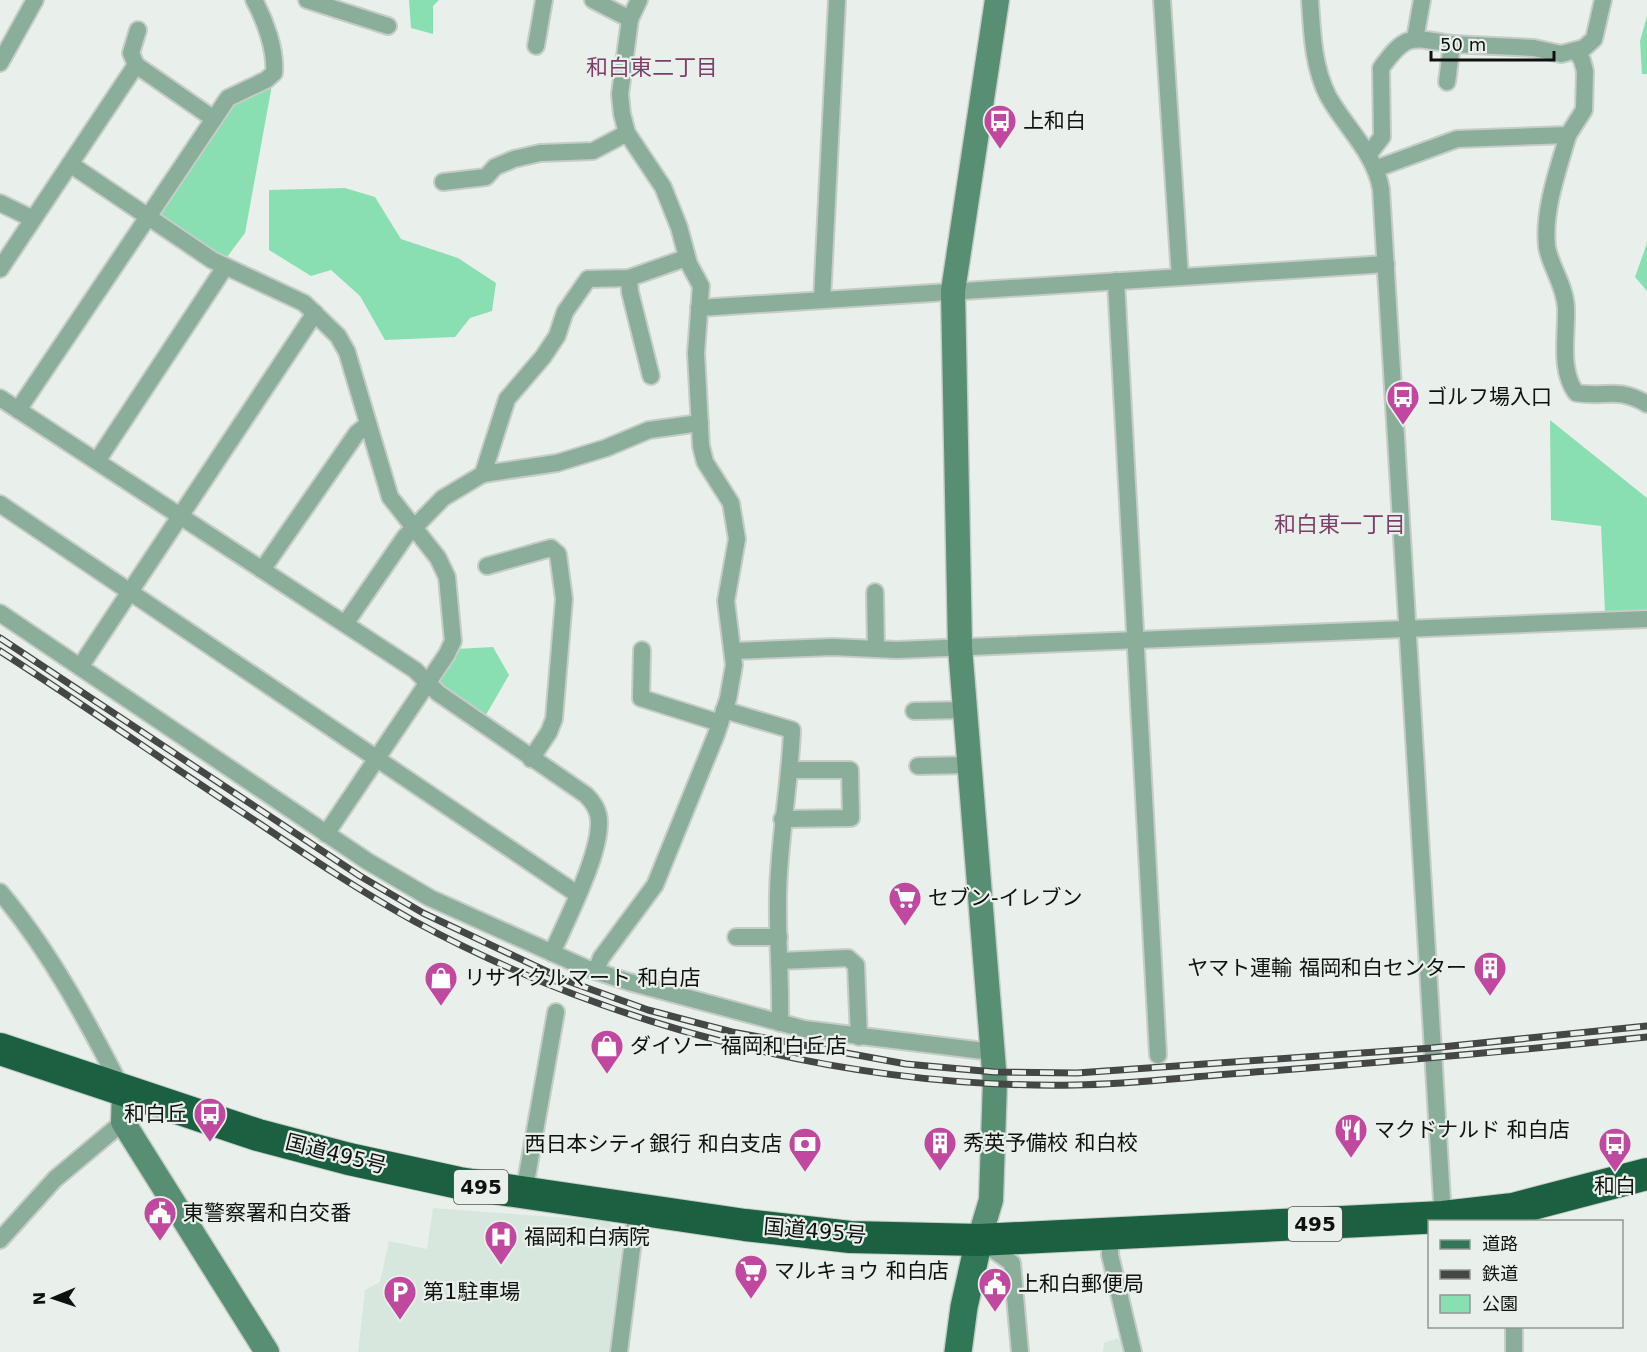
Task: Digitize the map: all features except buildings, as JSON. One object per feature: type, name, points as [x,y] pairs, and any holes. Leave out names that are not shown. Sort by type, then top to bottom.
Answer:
[{"type":"highway","name":"国道495号","points":[[0,1049],[124,1107],[258,1135],[349,1159],[459,1183],[524,1193],[850,1236],[979,1240],[1514,1215],[1647,1174]]},
{"type":"main road","points":[[958,1352],[964,1307],[979,1240]]},
{"type":"street","points":[[0,63],[35,0]]},
{"type":"street","points":[[307,0],[388,26]]},
{"type":"street","points":[[536,46],[544,0]]},
{"type":"street","points":[[593,0],[630,19]]},
{"type":"street","points":[[596,971],[601,958],[655,885],[722,716],[734,665],[726,601],[737,539],[731,503],[705,462],[696,353],[701,286],[686,258],[679,227],[663,187],[627,133],[620,94],[630,19],[639,0]]},
{"type":"street","points":[[822,300],[837,0]]},
{"type":"street","points":[[997,0],[953,291],[960,647],[995,1082],[991,1200],[979,1240],[1012,1263],[1020,1352]]},
{"type":"street","points":[[1162,0],[1180,277]]},
{"type":"street","points":[[1310,0],[1319,74],[1328,96],[1372,162],[1381,189],[1443,1217]]},
{"type":"street","points":[[1415,39],[1422,0]]},
{"type":"street","points":[[1372,162],[1382,137],[1381,68],[1403,42],[1415,39],[1452,44],[1534,48],[1561,54],[1576,51],[1594,39],[1603,0]]},
{"type":"street","points":[[18,410],[228,98],[266,80],[274,73],[275,58],[258,2]]},
{"type":"street","points":[[138,30],[131,53],[136,65],[214,119]]},
{"type":"street","points":[[1447,82],[1452,44]]},
{"type":"street","points":[[1576,51],[1585,70],[1584,110],[1568,135],[1551,199],[1547,249],[1556,269],[1566,306],[1568,382],[1575,393],[1630,394],[1647,404]]},
{"type":"street","points":[[0,269],[136,65]]},
{"type":"street","points":[[443,182],[486,177],[495,167],[531,155],[593,151],[627,133]]},
{"type":"street","points":[[1372,162],[1457,139],[1568,135]]},
{"type":"street","points":[[70,164],[225,267],[283,292],[315,313],[338,336],[347,352],[390,496],[438,558],[447,577],[453,641],[447,654],[326,834]]},
{"type":"street","points":[[0,203],[33,219]]},
{"type":"street","points":[[483,474],[502,409],[557,336],[565,312],[588,279],[629,278],[686,258]]},
{"type":"street","points":[[699,308],[1386,264]]},
{"type":"street","points":[[97,461],[225,267]]},
{"type":"street","points":[[629,278],[630,292],[651,376]]},
{"type":"street","points":[[1116,281],[1158,1055]]},
{"type":"street","points":[[80,667],[315,313]]},
{"type":"street","points":[[0,398],[415,670],[438,693],[586,795],[594,803],[599,816],[595,852],[552,953]]},
{"type":"street","points":[[345,624],[414,528],[443,498],[483,474],[556,463],[606,448],[649,430],[700,423]]},
{"type":"street","points":[[262,570],[357,433],[367,425]]},
{"type":"street","points":[[0,504],[577,894]]},
{"type":"street","points":[[487,566],[551,548],[558,554],[564,598],[554,719],[549,732],[531,759]]},
{"type":"street","points":[[875,592],[876,648]]},
{"type":"street","points":[[0,614],[326,834],[430,898],[552,953],[596,971],[780,1023],[859,1036],[992,1052]]},
{"type":"street","points":[[732,651],[960,647],[1647,619]]},
{"type":"street","points":[[642,650],[641,698],[792,730],[790,770],[782,819],[779,937],[780,1023]]},
{"type":"street","points":[[914,711],[965,710]]},
{"type":"street","points":[[918,766],[969,765]]},
{"type":"street","points":[[782,819],[851,818],[850,770],[790,770]]},
{"type":"street","points":[[0,892],[19,915],[86,1018],[124,1107],[267,1352]]},
{"type":"street","points":[[736,937],[779,937]]},
{"type":"street","points":[[779,961],[848,958],[856,965],[859,1036]]},
{"type":"street","points":[[524,1193],[556,1012]]},
{"type":"street","points":[[0,1240],[124,1107]]},
{"type":"street","points":[[619,1352],[637,1209]]},
{"type":"street","points":[[1110,1234],[1110,1255],[1133,1352]]},
{"type":"street","points":[[1514,1328],[1514,1352]]},
{"type":"shaded area","name":"福岡和白病院","points":[[433,1208],[608,1221],[623,1239],[609,1352],[358,1352],[365,1290],[380,1282],[389,1241],[427,1249]]},
{"type":"shaded area","points":[[1118,1338],[1125,1352],[1103,1352],[1104,1343]]},
{"type":"green space","points":[[409,0],[439,0],[433,6],[433,34],[411,28]]},
{"type":"green space","points":[[1647,16],[1647,74],[1642,74],[1640,41]]},
{"type":"green space","points":[[272,85],[245,233],[224,261],[156,216],[230,102]]},
{"type":"green space","points":[[345,188],[375,197],[401,239],[458,258],[496,283],[492,311],[470,318],[455,337],[385,340],[360,296],[331,270],[311,276],[269,250],[269,190]]},
{"type":"green space","points":[[1647,243],[1647,291],[1635,277]]},
{"type":"green space","points":[[1550,420],[1647,498],[1647,610],[1605,612],[1601,526],[1551,520]]},
{"type":"green space","points":[[493,647],[509,675],[483,720],[434,685],[456,649]]},
{"type":"railway","points":[[0,638],[360,876],[423,913],[565,980],[648,1010],[732,1032],[906,1064],[994,1072],[1077,1073],[1432,1048],[1647,1026]]},
{"type":"railway","points":[[0,651],[315,861],[414,921],[490,959],[569,992],[651,1021],[734,1045],[819,1063],[905,1076],[990,1083],[1075,1085],[1395,1061],[1647,1037]]},
{"type":"place","name":"上和白","points":[[1000,150]]},
{"type":"place","name":"ゴルフ場入口","points":[[1403,426]]},
{"type":"place","name":"セブン-イレブン","points":[[905,927]]},
{"type":"place","name":"ヤマト運輸 福岡和白センター","points":[[1490,997]]},
{"type":"place","name":"リサイクルマート 和白店","points":[[441,1007]]},
{"type":"place","name":"ダイソー 福岡和白丘店","points":[[607,1075]]},
{"type":"place","name":"和白丘","points":[[210,1143]]},
{"type":"place","name":"マクドナルド 和白店","points":[[1351,1159]]},
{"type":"place","name":"秀英予備校 和白校","points":[[940,1172]]},
{"type":"place","name":"西日本シティ銀行 和白支店","points":[[805,1173]]},
{"type":"place","name":"和白","points":[[1615,1173]]},
{"type":"place","name":"東警察署和白交番","points":[[160,1242]]},
{"type":"place","name":"福岡和白病院","points":[[501,1266]]},
{"type":"place","name":"マルキョウ 和白店","points":[[751,1300]]},
{"type":"place","name":"上和白郵便局","points":[[995,1313]]},
{"type":"place","name":"第1駐車場","points":[[400,1321]]},
{"type":"district","name":"和白東二丁目","points":[[652,67]]},
{"type":"district","name":"和白東一丁目","points":[[1340,524]]}]
